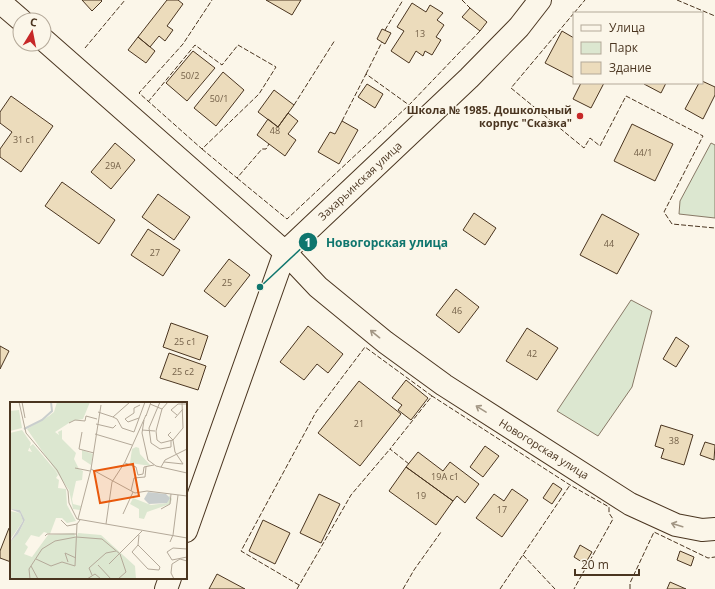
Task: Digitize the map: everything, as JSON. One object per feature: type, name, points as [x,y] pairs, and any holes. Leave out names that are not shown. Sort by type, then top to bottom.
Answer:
[{"type":"street","name":"Захарьинская улица","points":[[187,528],[285,252],[469,78],[519,26],[540,0]]},
{"type":"street","points":[[0,2],[12,12]]},
{"type":"street","name":"Новогорская улица","points":[[52,47],[285,252],[318,287],[385,342],[450,390],[630,504],[676,526],[702,530],[715,529]]},
{"type":"street","points":[[166,589],[170,579]]},
{"type":"green space","points":[[711,143],[715,145],[715,218],[679,214],[680,201]]},
{"type":"green space","points":[[631,300],[652,311],[632,387],[598,436],[557,411]]},
{"type":"building","points":[[82,0],[101,0],[102,1],[92,11]]},
{"type":"building","points":[[167,0],[178,0],[183,4],[167,26],[173,30],[165,41],[159,36],[150,47],[138,37]]},
{"type":"building","points":[[266,0],[301,0],[292,15]]},
{"type":"building","points":[[412,3],[426,12],[430,5],[443,13],[437,20],[444,25],[436,37],[441,40],[432,55],[425,51],[423,56],[416,51],[409,63],[391,51],[404,31],[397,27]]},
{"type":"building","points":[[470,8],[487,22],[480,31],[462,17]]},
{"type":"building","points":[[382,29],[391,33],[385,44],[377,39]]},
{"type":"building","points":[[562,31],[573,37],[573,77],[545,63]]},
{"type":"building","points":[[138,37],[155,51],[146,63],[128,50]]},
{"type":"building","points":[[193,51],[215,68],[187,101],[166,83]]},
{"type":"building","points":[[223,72],[244,90],[216,126],[194,108]]},
{"type":"building","points":[[703,81],[715,87],[715,95],[703,119],[685,109],[698,84],[703,84]]},
{"type":"building","points":[[367,84],[383,94],[375,108],[358,97]]},
{"type":"building","points":[[580,84],[603,84],[591,108],[573,99]]},
{"type":"building","points":[[644,84],[666,84],[661,93]]},
{"type":"building","points":[[274,90],[294,105],[278,127],[258,112]]},
{"type":"building","points":[[11,96],[53,126],[21,172],[0,157],[0,149],[12,132],[0,123],[0,112]]},
{"type":"building","points":[[288,113],[298,121],[288,134],[296,140],[285,156],[257,135],[268,119],[278,127]]},
{"type":"building","points":[[342,121],[358,130],[339,164],[318,152],[330,132],[335,134]]},
{"type":"building","points":[[632,124],[673,144],[655,181],[614,161]]},
{"type":"building","points":[[115,143],[135,160],[111,189],[91,172]]},
{"type":"building","points":[[62,182],[115,220],[99,244],[45,206]]},
{"type":"building","points":[[158,194],[190,217],[174,240],[142,217]]},
{"type":"building","points":[[474,213],[496,228],[485,245],[463,230]]},
{"type":"building","points":[[602,214],[639,234],[617,274],[580,255]]},
{"type":"building","points":[[148,229],[180,250],[163,276],[131,255]]},
{"type":"building","points":[[229,259],[250,275],[225,307],[204,291]]},
{"type":"building","points":[[456,289],[479,307],[459,333],[436,315]]},
{"type":"building","points":[[171,323],[208,336],[200,360],[163,347]]},
{"type":"building","points":[[308,326],[343,354],[328,373],[317,364],[304,380],[280,362]]},
{"type":"building","points":[[527,328],[558,348],[537,380],[506,361]]},
{"type":"building","points":[[676,337],[689,346],[676,367],[663,359]]},
{"type":"building","points":[[0,346],[9,351],[0,369]]},
{"type":"building","points":[[169,353],[206,366],[198,390],[160,378]]},
{"type":"building","points":[[406,380],[428,398],[411,420],[398,410],[402,405],[392,398]]},
{"type":"building","points":[[359,381],[401,414],[360,466],[318,433]]},
{"type":"building","points":[[661,425],[693,435],[684,465],[661,458],[664,449],[655,446]]},
{"type":"building","points":[[705,442],[715,445],[714,460],[700,455]]},
{"type":"building","points":[[485,446],[499,456],[483,477],[470,467]]},
{"type":"building","points":[[418,452],[443,471],[450,462],[479,484],[465,503],[457,496],[453,501],[406,467]]},
{"type":"building","points":[[406,467],[453,501],[436,525],[389,491]]},
{"type":"building","points":[[553,483],[562,489],[552,504],[543,498]]},
{"type":"building","points":[[512,489],[528,500],[502,537],[476,518],[494,494],[504,501]]},
{"type":"building","points":[[319,494],[340,504],[321,543],[300,533]]},
{"type":"building","points":[[263,520],[290,533],[275,564],[249,551]]},
{"type":"building","points":[[9,528],[10,562],[0,558],[0,551]]},
{"type":"building","points":[[580,545],[592,552],[585,564],[574,557]]},
{"type":"building","points":[[680,551],[694,557],[691,566],[677,560]]},
{"type":"building","points":[[217,574],[245,589],[209,589]]},
{"type":"building","points":[[670,582],[686,589],[667,589]]},
{"type":"fence","points":[[85,48],[125,0]]},
{"type":"fence","points":[[148,102],[195,45],[222,65],[238,45],[276,67],[259,94],[202,149],[139,93],[183,44],[212,0]]},
{"type":"fence","points":[[385,30],[403,0]]},
{"type":"fence","points":[[462,0],[470,8]]},
{"type":"fence","points":[[575,12],[585,0]]},
{"type":"fence","points":[[677,0],[715,16]]},
{"type":"fence","points":[[573,14],[511,88],[584,148],[590,138],[600,146],[626,96],[703,136],[664,212],[672,224],[715,228]]},
{"type":"fence","points":[[237,178],[287,219],[409,105],[480,31]]},
{"type":"fence","points":[[294,105],[335,40]]},
{"type":"fence","points":[[366,74],[382,42]]},
{"type":"fence","points":[[342,121],[366,74],[409,105]]},
{"type":"fence","points":[[202,149],[237,178],[262,149],[266,149],[269,144]]},
{"type":"fence","points":[[299,585],[241,551],[316,412],[365,347],[432,396]]},
{"type":"fence","points":[[409,464],[390,449],[432,396],[570,485],[609,507],[609,513],[613,519],[574,589]]},
{"type":"fence","points":[[297,589],[351,495],[390,449]]},
{"type":"fence","points":[[500,589],[570,485]]},
{"type":"fence","points":[[403,589],[414,570],[441,532]]},
{"type":"fence","points":[[630,589],[630,583],[654,532],[708,558],[715,557]]},
{"type":"fence","points":[[523,555],[555,589]]},
{"type":"place","name":"Школа № 1985. Дошкольный корпус \"Сказка\"","points":[[580,116]]},
{"type":"place","name":"Новогорская улица","points":[[260,287]]}]
